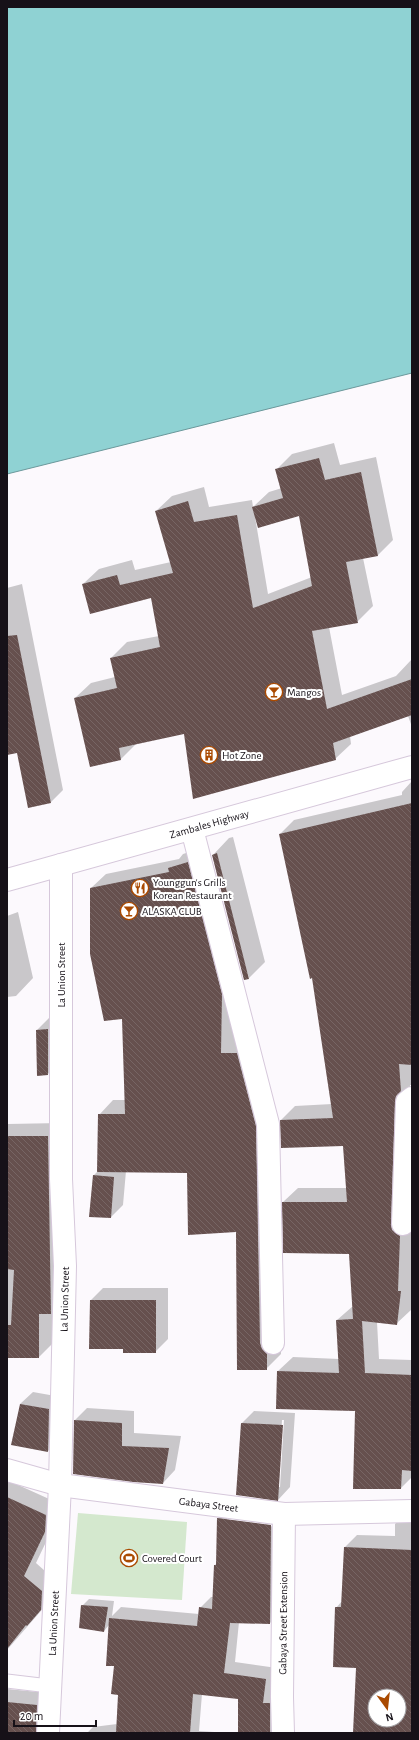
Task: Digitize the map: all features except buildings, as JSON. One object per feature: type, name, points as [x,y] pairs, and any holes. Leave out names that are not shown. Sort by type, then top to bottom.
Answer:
[{"type":"street","name":"Zambales Highway","points":[[7,880],[412,768]]},
{"type":"street","points":[[192,829],[268,1124],[274,1343]]},
{"type":"street","name":"La Union Street","points":[[48,1733],[49,1686],[60,1485],[65,1266],[61,1179],[61,865]]},
{"type":"street","points":[[403,1224],[407,1102],[412,1098]]},
{"type":"street","name":"Gabaya Street","points":[[7,1470],[60,1485],[284,1514],[412,1511]]},
{"type":"street","name":"Gabaya Street Extension","points":[[283,1733],[284,1514]]},
{"type":"lane","points":[[7,1681],[49,1686]]},
{"type":"green space","name":"Covered Court","points":[[78,1513],[187,1522],[182,1600],[71,1594]]},
{"type":"water","points":[[7,7],[412,7],[412,373],[7,474]]},
{"type":"place","name":"Mangos","points":[[274,692]]},
{"type":"place","name":"Hot Zone","points":[[209,755]]},
{"type":"place","name":"Younggun's Grills Korean Restaurant","points":[[140,888]]},
{"type":"place","name":"ALASKA CLUB","points":[[129,911]]},
{"type":"place","name":"Covered Court","points":[[129,1558]]}]
